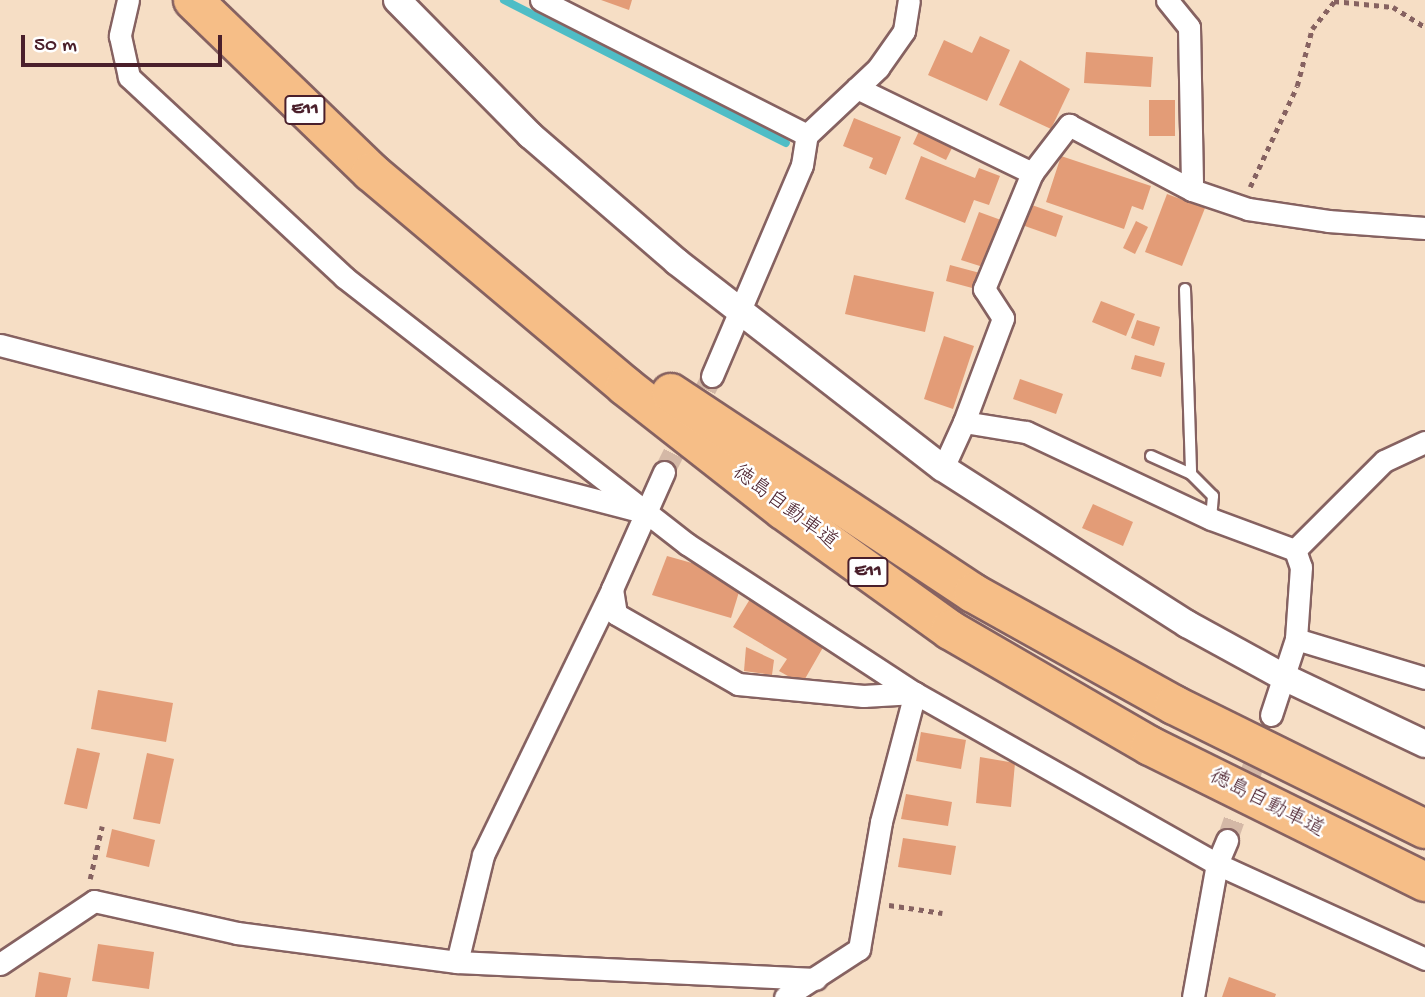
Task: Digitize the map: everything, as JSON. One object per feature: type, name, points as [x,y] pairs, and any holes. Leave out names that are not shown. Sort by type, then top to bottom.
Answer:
[{"type":"highway","name":"徳島自動車道","points":[[193,0],[239,48],[371,172],[625,386],[783,510],[950,630],[1150,746],[1425,882]]},
{"type":"highway","name":"徳島自動車道","points":[[371,172],[636,370],[972,593],[1174,705],[1425,829]]},
{"type":"street","points":[[128,0],[120,36],[129,77],[344,277],[644,512],[915,693],[1217,864],[1425,959]]},
{"type":"street","points":[[397,0],[530,135],[739,310],[943,468],[1078,557],[1284,677],[1425,744]]},
{"type":"street","points":[[541,0],[807,135]]},
{"type":"street","points":[[712,376],[802,165],[807,135],[878,68],[904,31],[909,0]]},
{"type":"street","points":[[1167,0],[1169,8],[1189,27],[1192,190]]},
{"type":"street","points":[[857,88],[1032,173]]},
{"type":"street","points":[[943,468],[964,422],[1003,318],[984,289],[1032,173],[1069,125],[1192,190],[1241,206],[1328,221],[1425,228]]},
{"type":"street","points":[[0,345],[644,512]]},
{"type":"street","points":[[964,422],[1045,439],[1211,519],[1295,550]]},
{"type":"street","points":[[1295,550],[1384,461],[1425,442]]},
{"type":"street","points":[[457,962],[483,855],[612,589],[664,472]]},
{"type":"street","points":[[1271,715],[1296,639],[1301,567],[1295,550]]},
{"type":"street","points":[[612,589],[616,614],[738,684],[863,696],[915,693]]},
{"type":"street","points":[[1296,639],[1425,678]]},
{"type":"street","points":[[785,997],[859,949],[881,822],[915,693]]},
{"type":"street","points":[[1193,997],[1217,864],[1227,840]]},
{"type":"street","points":[[0,964],[94,901],[237,933],[457,962],[816,979]]},
{"type":"lane","points":[[1185,289],[1191,474]]},
{"type":"lane","points":[[1151,456],[1191,474],[1213,496],[1211,519]]},
{"type":"path","points":[[1241,206],[1297,86],[1312,29],[1334,1],[1393,7],[1425,27]]},
{"type":"path","points":[[84,907],[102,826]]},
{"type":"path","points":[[868,902],[942,913]]},
{"type":"building","points":[[601,0],[632,0],[629,10]]},
{"type":"building","points":[[980,36],[1010,50],[987,101],[928,75],[944,40],[972,53]]},
{"type":"building","points":[[1086,52],[1153,57],[1151,87],[1084,83]]},
{"type":"building","points":[[1020,60],[1070,89],[1051,129],[999,105]]},
{"type":"building","points":[[1149,100],[1175,100],[1175,136],[1149,136]]},
{"type":"building","points":[[854,118],[901,137],[886,175],[869,168],[873,158],[843,146]]},
{"type":"building","points":[[920,129],[953,146],[946,160],[913,144]]},
{"type":"building","points":[[921,156],[975,178],[979,168],[1000,176],[989,205],[974,200],[965,223],[905,199]]},
{"type":"building","points":[[1061,156],[1151,186],[1143,210],[1132,206],[1124,229],[1046,202]]},
{"type":"building","points":[[1167,194],[1205,208],[1182,266],[1145,252]]},
{"type":"building","points":[[1029,204],[1063,216],[1056,237],[1022,225]]},
{"type":"building","points":[[979,212],[1001,220],[983,267],[961,260]]},
{"type":"building","points":[[1136,221],[1148,227],[1135,254],[1123,248]]},
{"type":"building","points":[[950,265],[980,273],[976,289],[946,281]]},
{"type":"building","points":[[854,275],[934,292],[925,332],[845,314]]},
{"type":"building","points":[[1101,301],[1135,314],[1126,336],[1092,322]]},
{"type":"building","points":[[1137,320],[1160,327],[1154,346],[1131,338]]},
{"type":"building","points":[[944,336],[974,346],[953,409],[924,399]]},
{"type":"building","points":[[1135,355],[1165,363],[1161,377],[1131,369]]},
{"type":"building","points":[[1020,379],[1063,394],[1056,414],[1013,399]]},
{"type":"building","points":[[1093,504],[1133,522],[1123,546],[1082,528]]},
{"type":"building","points":[[667,556],[699,565],[739,592],[731,618],[652,595]]},
{"type":"building","points":[[750,599],[825,644],[802,684],[779,671],[787,659],[733,627]]},
{"type":"building","points":[[746,647],[774,660],[772,675],[744,671]]},
{"type":"building","points":[[98,690],[173,703],[166,742],[91,729]]},
{"type":"building","points":[[921,732],[966,740],[961,769],[916,761]]},
{"type":"building","points":[[77,748],[100,753],[87,809],[64,804]]},
{"type":"building","points":[[147,753],[174,759],[160,824],[133,819]]},
{"type":"building","points":[[980,757],[1015,763],[1011,807],[976,803]]},
{"type":"building","points":[[906,794],[952,802],[948,826],[901,819]]},
{"type":"building","points":[[112,829],[155,840],[149,867],[106,857]]},
{"type":"building","points":[[903,838],[956,846],[951,875],[898,867]]},
{"type":"building","points":[[98,944],[154,952],[149,989],[92,981]]},
{"type":"building","points":[[39,972],[71,978],[67,997],[35,997]]},
{"type":"building","points":[[1229,977],[1276,994],[1275,997],[1222,997]]},
{"type":"waterway","points":[[504,0],[786,143]]},
{"type":"tunnel","points":[[664,472],[712,376]]},
{"type":"tunnel","points":[[1227,840],[1271,715]]}]
